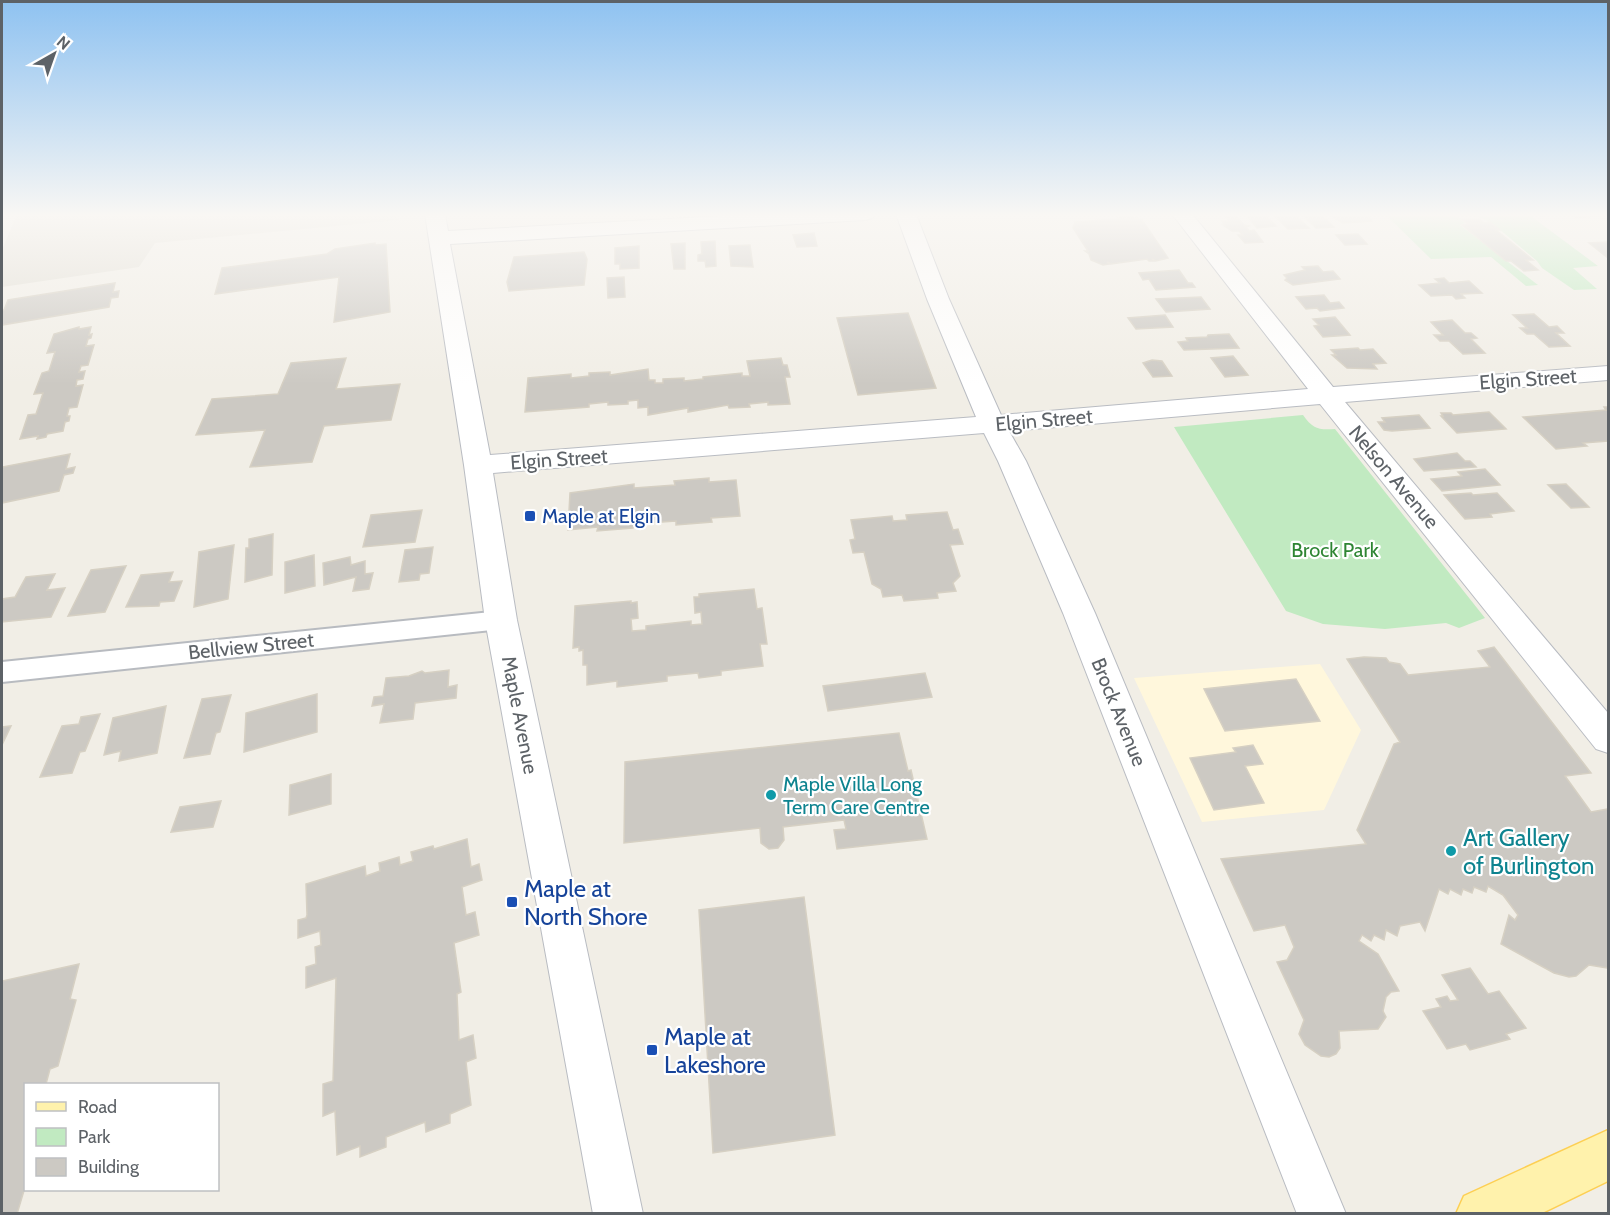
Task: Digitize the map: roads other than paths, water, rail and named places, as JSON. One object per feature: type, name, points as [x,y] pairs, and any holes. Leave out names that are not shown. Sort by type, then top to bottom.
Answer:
[{"type":"main road","points":[[1482,1214],[1608,1155]]},
{"type":"street","name":"Maple Avenue","points":[[445,271],[501,620],[618,1214]]},
{"type":"street","name":"Brock Avenue","points":[[927,271],[992,424],[1012,461],[1078,613],[1322,1214]]},
{"type":"street","name":"Nelson Avenue","points":[[1227,271],[1326,395],[1608,738]]},
{"type":"street","name":"Elgin Street","points":[[478,465],[668,452],[1608,373]]},
{"type":"street","name":"Bellview Street","points":[[2,672],[501,620]]},
{"type":"place","name":"Maple at Elgin","points":[[530,516]]},
{"type":"place","name":"Maple Villa Long Term Care Centre","points":[[771,795]]},
{"type":"place","name":"Art Gallery of Burlington","points":[[1451,851]]},
{"type":"place","name":"Maple at North Shore","points":[[512,902]]},
{"type":"place","name":"Maple at Lakeshore","points":[[652,1050]]},
{"type":"park label","name":"Brock Park","points":[[1335,550]]}]
